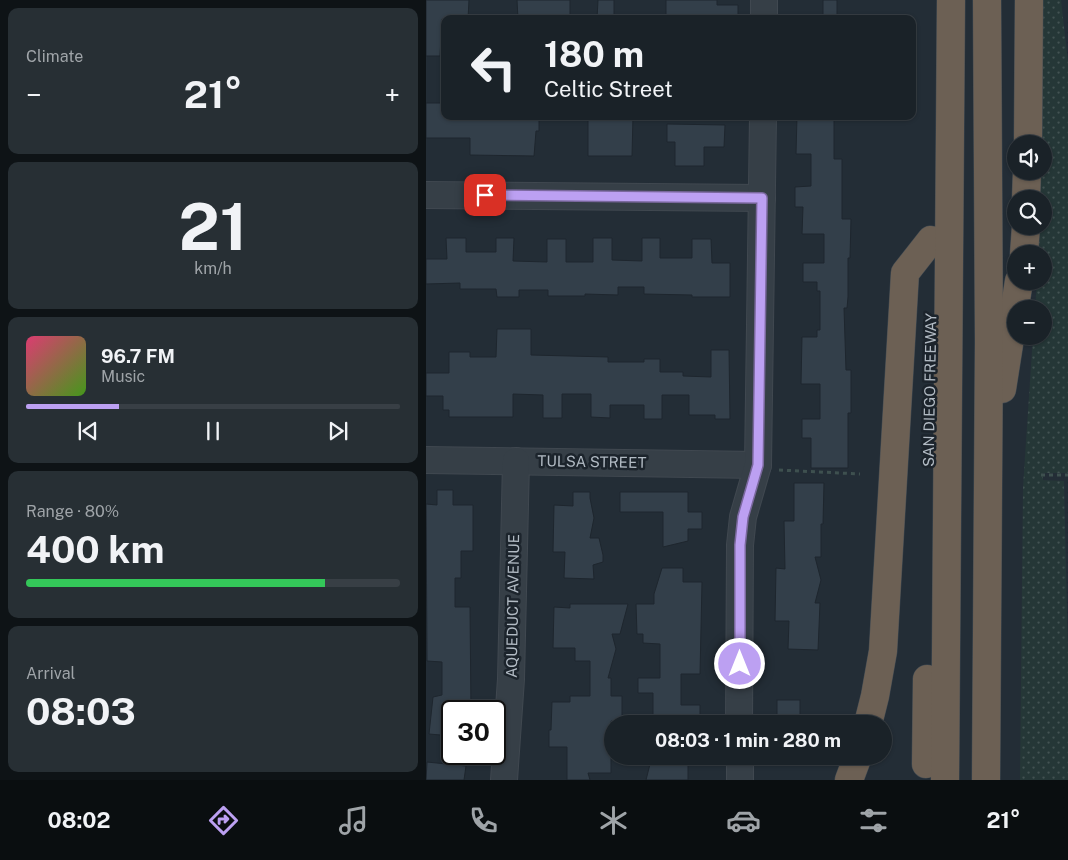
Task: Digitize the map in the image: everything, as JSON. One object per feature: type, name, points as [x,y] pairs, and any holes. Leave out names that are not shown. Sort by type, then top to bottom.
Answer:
[{"type":"highway","name":"SAN DIEGO FREEWAY","points":[[926,780],[934,0]]},
{"type":"highway","points":[[945,780],[951,0]]},
{"type":"highway","points":[[986,780],[989,342],[987,0]]},
{"type":"highway","points":[[1028,135],[1029,0]]},
{"type":"highway","points":[[871,715],[876,696],[882,651],[905,273],[931,240]]},
{"type":"highway","points":[[987,485],[1019,290]]},
{"type":"highway","points":[[958,780],[962,371],[989,342]]},
{"type":"highway","points":[[849,780],[855,765]]},
{"type":"street","points":[[764,0],[764,15]]},
{"type":"street","points":[[739,715],[740,545],[743,517],[758,465],[763,120]]},
{"type":"street","points":[[426,195],[762,198]]},
{"type":"street","name":"TULSA STREET","points":[[426,460],[758,465]]},
{"type":"street","name":"AQUEDUCT AVENUE","points":[[504,780],[511,679],[516,461]]},
{"type":"street","points":[[740,765],[740,780]]},
{"type":"path","points":[[758,465],[779,470],[860,474]]},
{"type":"path","points":[[1041,475],[1068,476]]},
{"type":"shaded area","points":[[1043,0],[1061,0],[1068,62],[1068,473],[1043,473],[1043,480],[1064,481],[1068,658],[1068,780],[1020,780],[1023,487],[1032,345],[1052,345],[1052,300],[1036,300],[1036,290],[1052,290],[1052,245],[1039,245],[1039,235],[1052,235],[1052,190],[1040,190],[1040,180],[1052,180],[1052,135],[1041,135]]},
{"type":"building","points":[[426,0],[469,0],[468,15],[441,15],[440,56],[426,56]]},
{"type":"building","points":[[517,0],[570,0],[570,15],[518,15]]},
{"type":"building","points":[[598,0],[614,0],[614,15],[597,15]]},
{"type":"building","points":[[666,0],[717,0],[717,5],[738,5],[738,15],[666,15]]},
{"type":"building","points":[[823,0],[837,0],[837,15],[823,15]]},
{"type":"building","points":[[426,103],[441,103],[441,120],[539,120],[539,131],[536,131],[534,156],[470,155],[470,138],[426,138]]},
{"type":"building","points":[[588,120],[633,120],[632,156],[588,156]]},
{"type":"building","points":[[797,120],[834,120],[834,159],[842,159],[842,219],[851,219],[848,297],[847,308],[844,308],[846,370],[851,370],[851,413],[848,413],[848,468],[811,468],[811,438],[802,438],[802,419],[820,419],[820,384],[801,384],[802,337],[817,337],[817,330],[820,330],[820,291],[817,291],[817,282],[803,282],[803,263],[824,263],[824,234],[802,234],[803,207],[795,207],[795,187],[811,186],[811,154],[796,154]]},
{"type":"building","points":[[667,124],[725,125],[724,147],[704,147],[704,166],[675,166],[675,142],[667,142]]},
{"type":"building","points":[[446,238],[466,238],[466,252],[496,252],[496,238],[514,238],[513,261],[547,262],[547,239],[566,239],[566,262],[593,262],[593,238],[612,238],[612,260],[642,261],[642,238],[660,238],[660,258],[692,258],[692,239],[711,239],[712,263],[730,263],[730,297],[644,294],[644,287],[618,287],[618,295],[548,296],[548,290],[519,290],[519,297],[497,297],[496,289],[460,289],[460,283],[426,284],[426,259],[447,259]]},
{"type":"building","points":[[497,329],[531,329],[531,355],[608,357],[608,362],[644,362],[644,359],[660,359],[660,372],[683,372],[683,376],[711,377],[711,350],[729,350],[730,419],[715,419],[715,415],[689,415],[689,395],[662,395],[662,419],[644,419],[644,405],[610,405],[610,418],[591,417],[591,394],[562,394],[562,418],[543,418],[543,395],[513,394],[513,417],[449,417],[449,410],[443,410],[443,396],[426,396],[426,373],[449,373],[449,352],[470,352],[470,357],[496,357]]},
{"type":"building","points":[[794,483],[824,483],[821,557],[815,557],[821,580],[815,603],[820,603],[818,650],[788,649],[789,621],[775,621],[776,568],[785,569],[784,521],[794,521]]},
{"type":"building","points":[[437,490],[453,490],[453,505],[473,505],[473,551],[461,551],[461,578],[455,578],[455,607],[470,607],[471,700],[441,700],[441,735],[429,734],[433,697],[442,695],[442,662],[427,661],[426,504],[437,505]]},
{"type":"building","points":[[573,492],[590,492],[594,518],[590,538],[599,538],[603,555],[603,562],[593,565],[594,579],[564,578],[565,552],[553,552],[554,505],[573,506]]},
{"type":"building","points":[[620,492],[688,492],[688,512],[702,512],[702,529],[688,529],[688,541],[663,547],[663,512],[620,512]]},
{"type":"building","points":[[662,568],[683,568],[683,582],[702,582],[700,674],[681,674],[681,705],[700,705],[700,715],[653,715],[653,693],[638,693],[638,678],[660,678],[660,644],[643,643],[643,634],[637,634],[636,604],[654,604],[654,594]]},
{"type":"building","points":[[570,604],[628,604],[620,634],[612,634],[616,649],[608,678],[611,678],[611,696],[622,696],[622,715],[604,715],[604,765],[611,765],[611,773],[588,773],[590,780],[567,780],[567,747],[549,747],[552,702],[570,702],[570,696],[590,696],[590,661],[575,661],[575,648],[553,648],[554,607],[570,608]]},
{"type":"building","points":[[777,700],[800,700],[800,715],[777,715]]},
{"type":"building","points":[[427,762],[441,763],[441,765],[466,766],[464,780],[426,780]]},
{"type":"building","points":[[650,765],[688,765],[688,780],[646,780]]},
{"type":"route","points":[[485,195],[762,198],[759,309],[760,436],[758,465],[743,517],[740,545],[740,664]]}]
